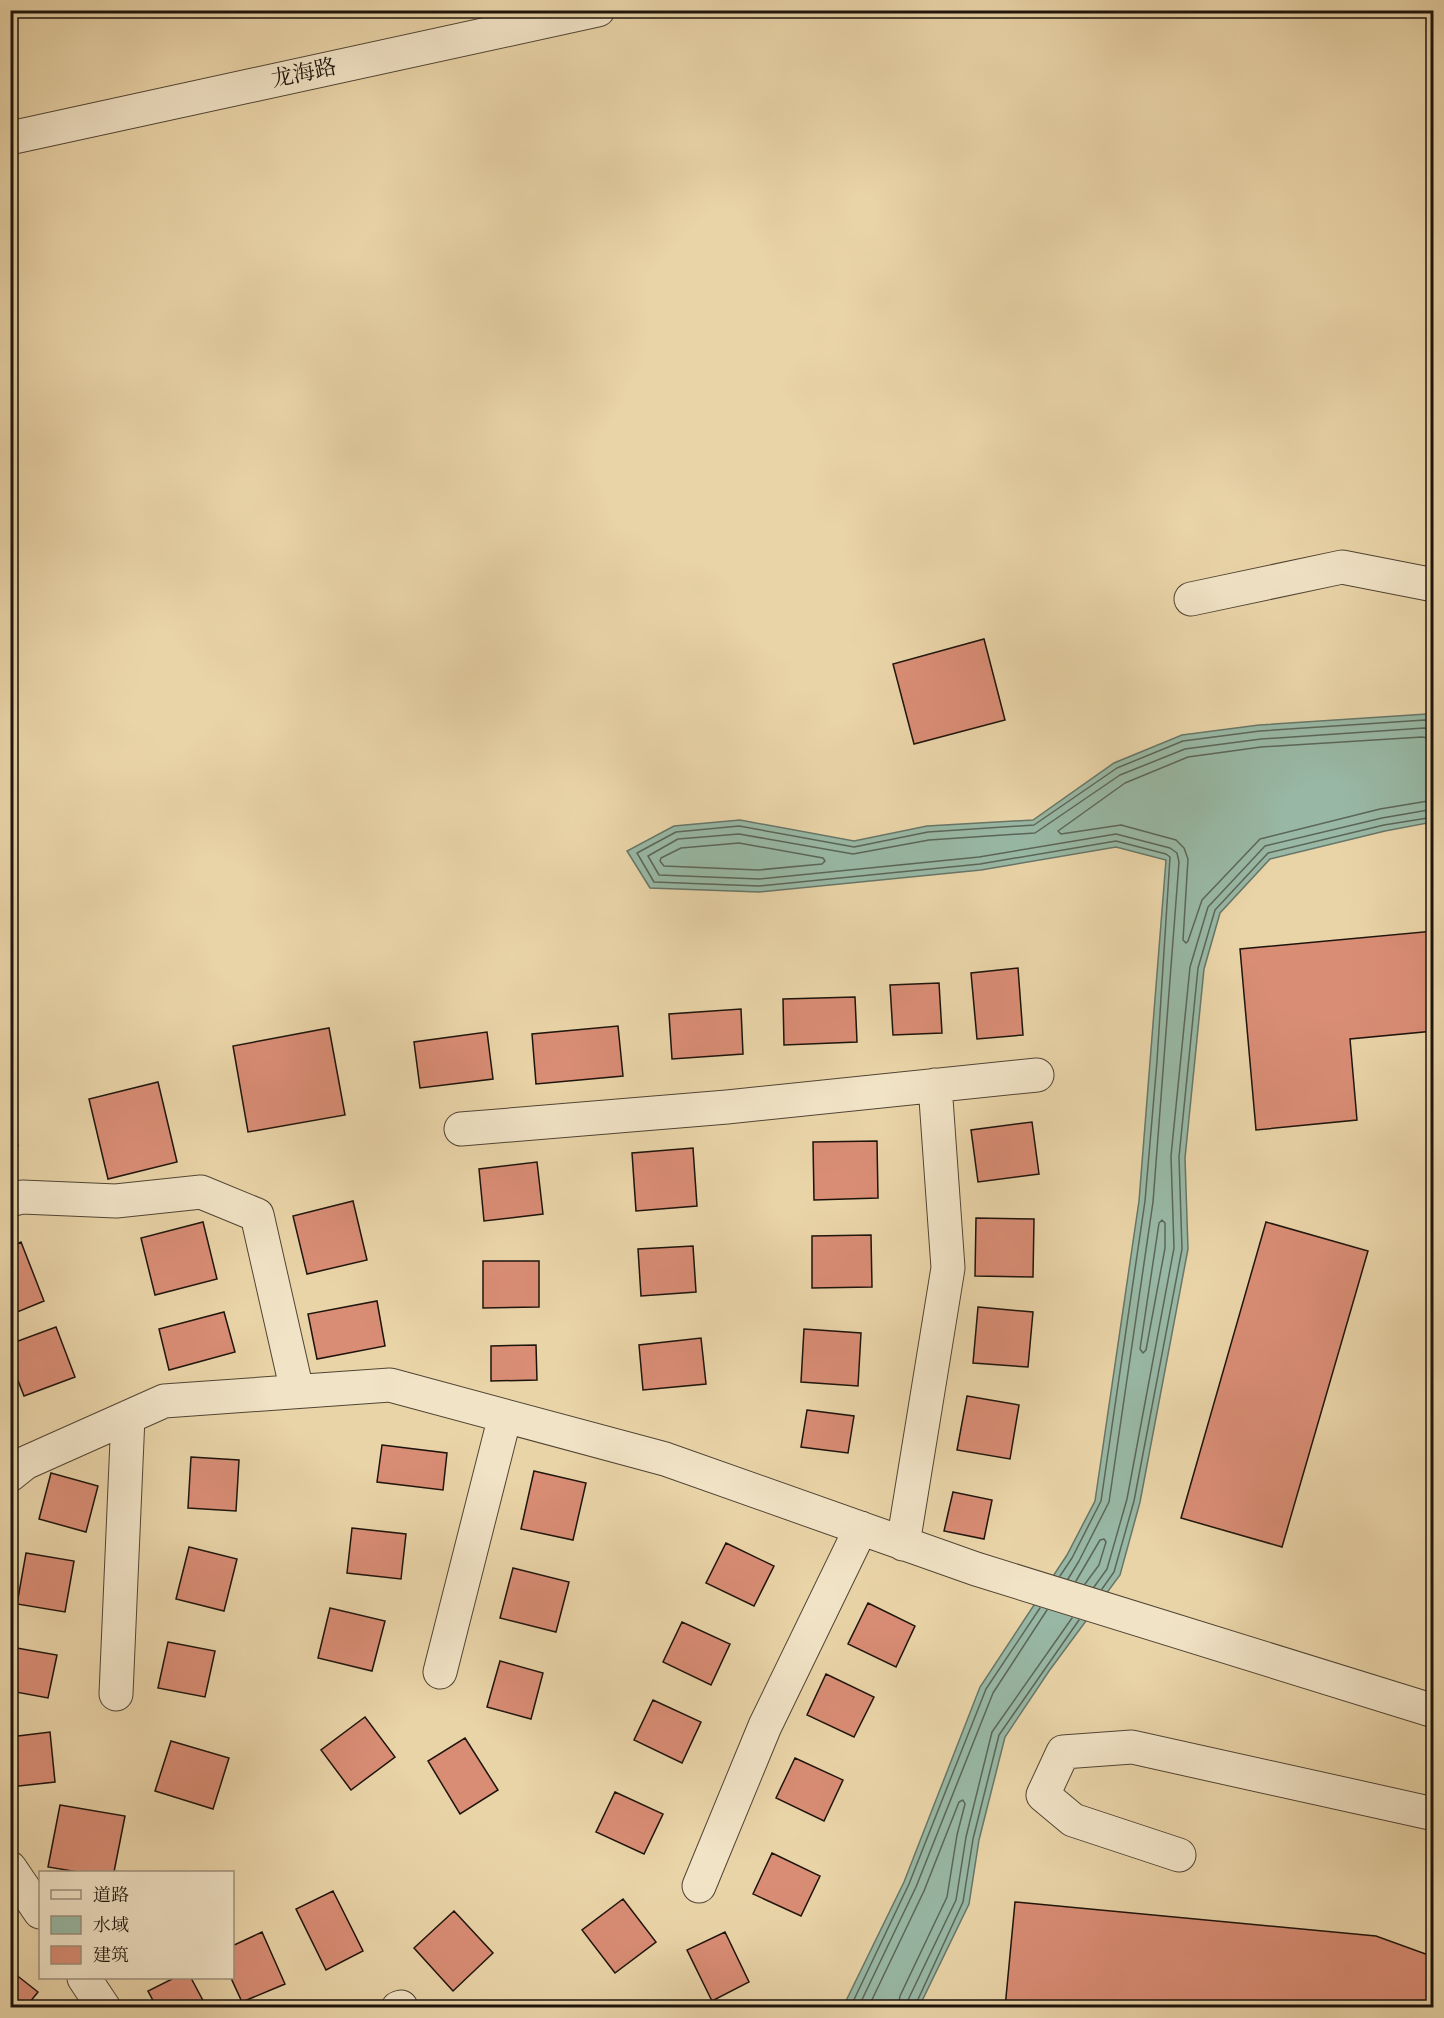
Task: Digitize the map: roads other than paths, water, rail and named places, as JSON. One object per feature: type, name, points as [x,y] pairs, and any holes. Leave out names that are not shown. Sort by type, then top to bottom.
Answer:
[{"type":"street","name":"龙海路","points":[[10,138],[598,10]]},
{"type":"street","points":[[1191,599],[1342,567],[1434,585]]},
{"type":"street","points":[[461,1129],[727,1107],[1037,1075]]},
{"type":"street","points":[[903,1544],[948,1268],[935,1085]]},
{"type":"street","points":[[10,1200],[22,1197],[116,1201],[201,1192],[257,1215],[297,1391]]},
{"type":"street","points":[[10,1475],[25,1463],[164,1401],[390,1385],[665,1460],[976,1569],[1434,1711]]},
{"type":"street","points":[[440,1672],[505,1416]]},
{"type":"street","points":[[117,1694],[128,1417]]},
{"type":"street","points":[[699,1886],[765,1726],[861,1528]]},
{"type":"street","points":[[1179,1855],[1073,1820],[1043,1795],[1063,1752],[1132,1747],[1434,1814]]},
{"type":"street","points":[[10,1868],[39,1911]]},
{"type":"water","points":[[1427,714],[1433,717],[1433,822],[1385,831],[1270,859],[1220,913],[1204,969],[1185,1158],[1188,1249],[1140,1502],[1120,1575],[1049,1671],[1005,1737],[979,1840],[969,1904],[919,2007],[843,2007],[904,1882],[980,1687],[1067,1555],[1095,1501],[1139,1201],[1166,860],[1116,847],[981,870],[759,892],[650,888],[627,851],[674,826],[740,820],[854,841],[927,826],[1033,820],[1114,763],[1182,735],[1259,725]]}]
